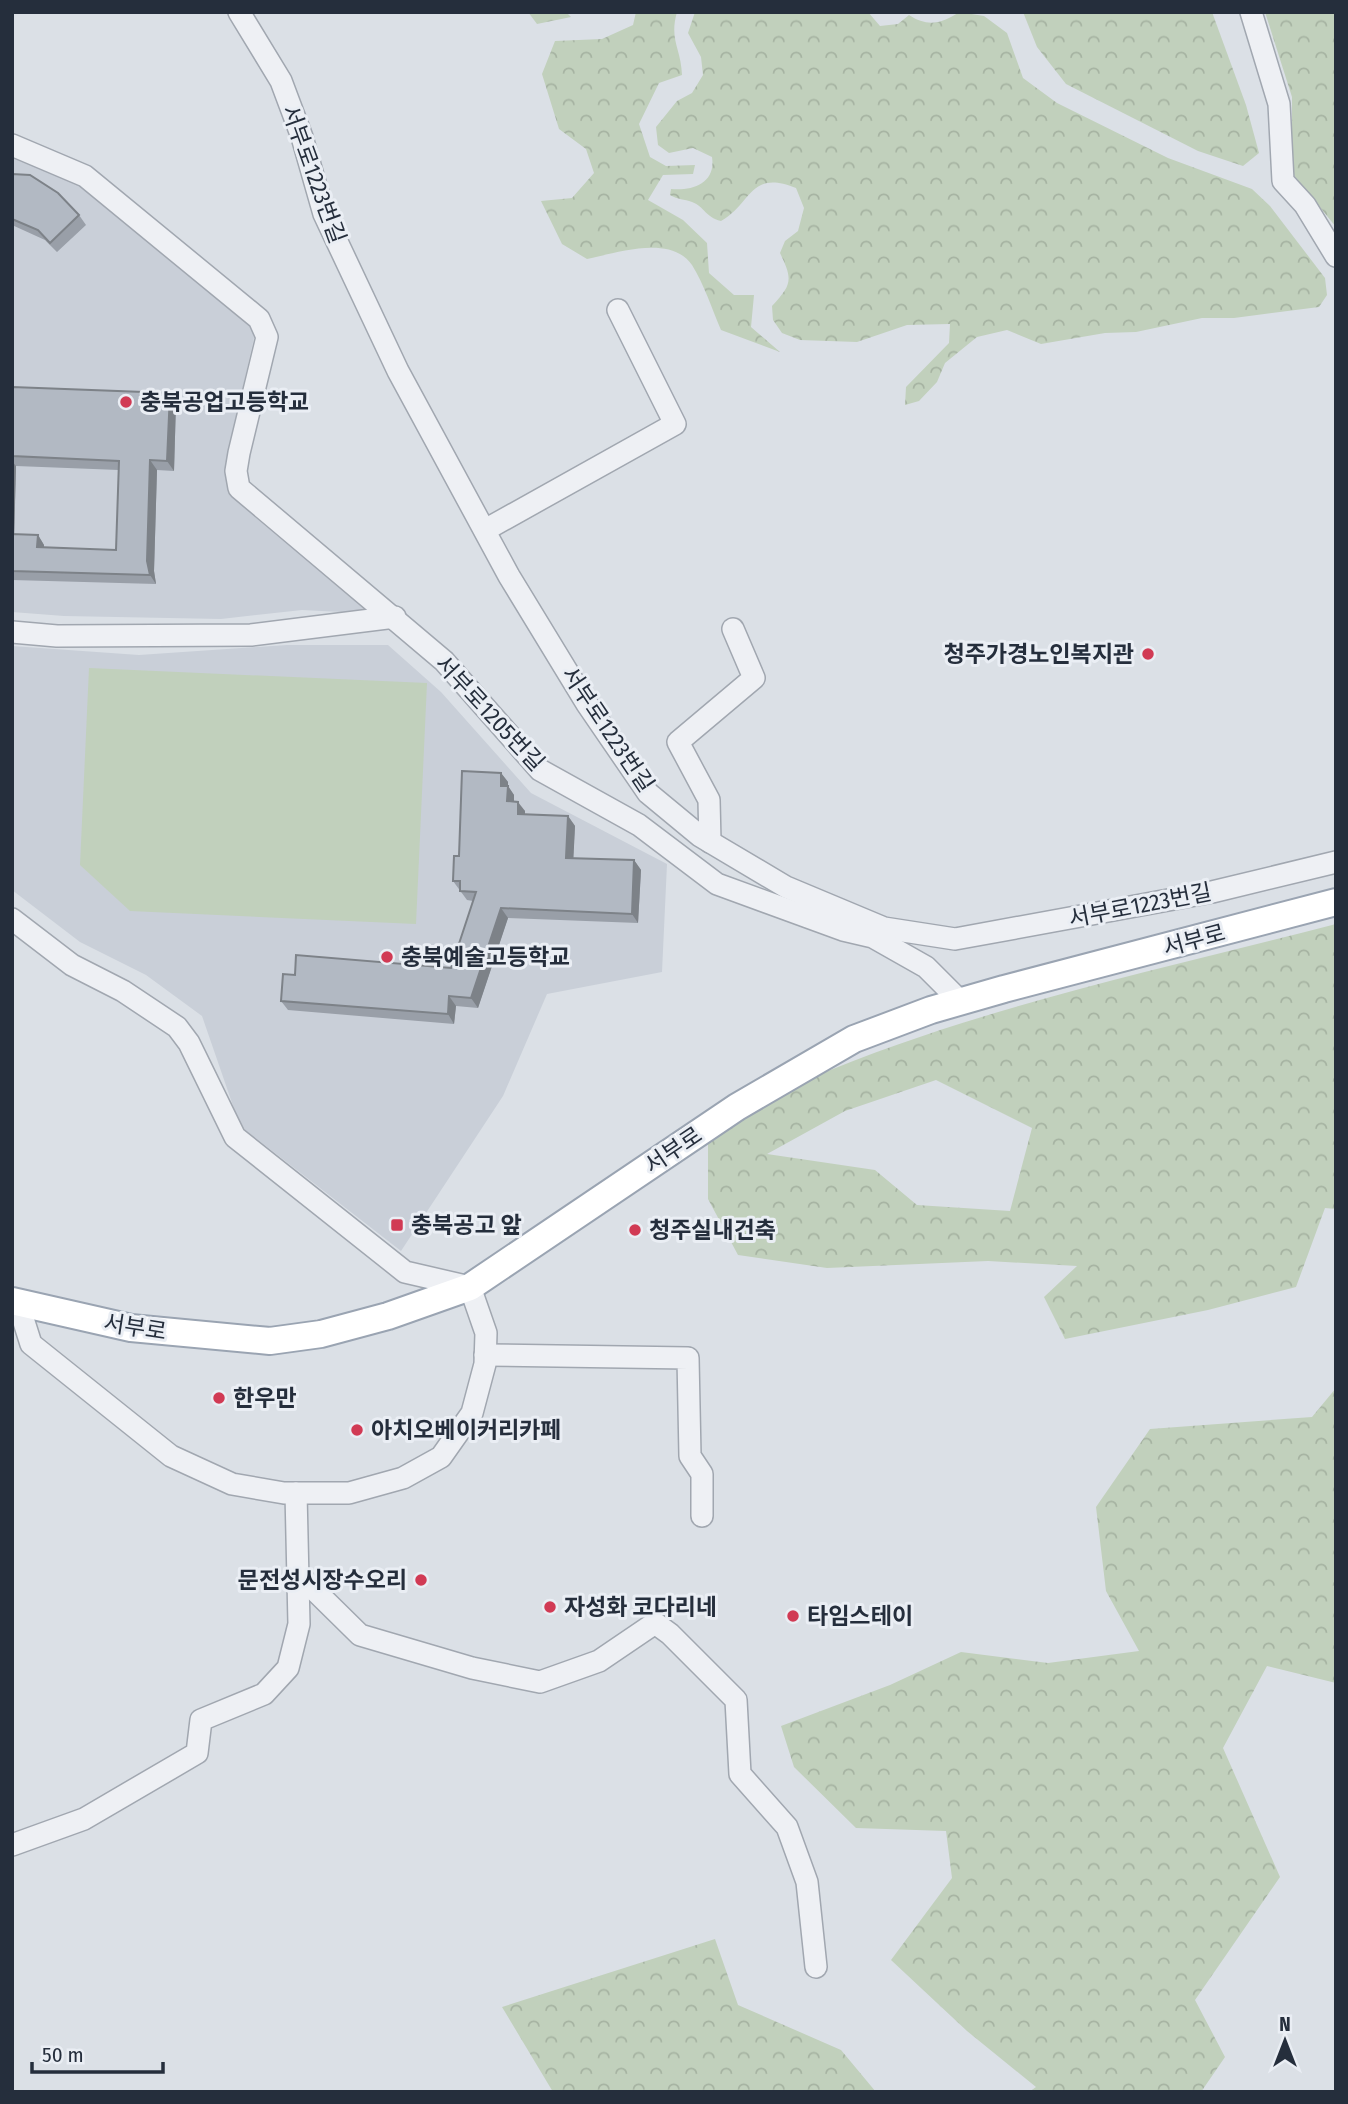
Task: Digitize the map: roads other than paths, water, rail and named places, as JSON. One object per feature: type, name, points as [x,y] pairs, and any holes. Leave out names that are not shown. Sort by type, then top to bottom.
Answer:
[{"type":"main road","name":"서부로","points":[[15,1302],[131,1328],[270,1341],[321,1334],[374,1320],[470,1287],[737,1107],[802,1067],[855,1039],[961,1002],[1336,902]]},
{"type":"street","name":"서부로1223번길","points":[[239,12],[281,81],[302,137],[324,214],[398,371],[509,576],[587,704],[648,793],[710,842],[785,898],[884,928],[955,939],[1212,892],[1336,862]]},
{"type":"street","points":[[1251,12],[1279,104],[1283,181],[1305,205],[1336,256]]},
{"type":"street","points":[[12,145],[85,176],[259,319],[267,337],[237,462],[239,488],[395,617]]},
{"type":"street","points":[[485,530],[675,424],[618,310]]},
{"type":"street","points":[[12,632],[57,636],[251,635],[395,617]]},
{"type":"street","name":"서부로1205번길","points":[[395,617],[444,661],[540,770],[639,825],[716,884],[785,898],[843,930],[873,937],[926,967],[961,1002]]},
{"type":"street","points":[[710,842],[709,800],[678,742],[754,678],[733,629]]},
{"type":"street","points":[[12,919],[72,965],[123,991],[177,1027],[189,1043],[235,1137],[405,1272],[470,1287],[486,1333],[485,1355],[472,1413],[441,1457],[403,1478],[349,1493],[296,1493],[232,1484],[171,1456],[30,1344],[15,1302]]},
{"type":"street","points":[[485,1355],[688,1358],[690,1456],[702,1474],[702,1516]]},
{"type":"street","points":[[12,1845],[84,1819],[197,1753],[201,1720],[264,1694],[288,1668],[299,1624],[296,1493]]},
{"type":"street","points":[[298,1573],[360,1635],[472,1668],[540,1682],[599,1661],[655,1623],[670,1634],[736,1700],[740,1774],[787,1827],[807,1882],[817,1967]]},
{"type":"place","name":"충북공업고등학교","points":[[126,402]]},
{"type":"place","name":"청주가경노인복지관","points":[[1148,654]]},
{"type":"place","name":"충북예술고등학교","points":[[387,957]]},
{"type":"place","name":"충북공고 앞","points":[[397,1225]]},
{"type":"place","name":"청주실내건축","points":[[635,1230]]},
{"type":"place","name":"한우만","points":[[219,1398]]},
{"type":"place","name":"아치오베이커리카페","points":[[357,1430]]},
{"type":"place","name":"문전성시장수오리","points":[[421,1580]]},
{"type":"place","name":"자성화 코다리네","points":[[550,1607]]},
{"type":"place","name":"타임스테이","points":[[793,1616]]}]
